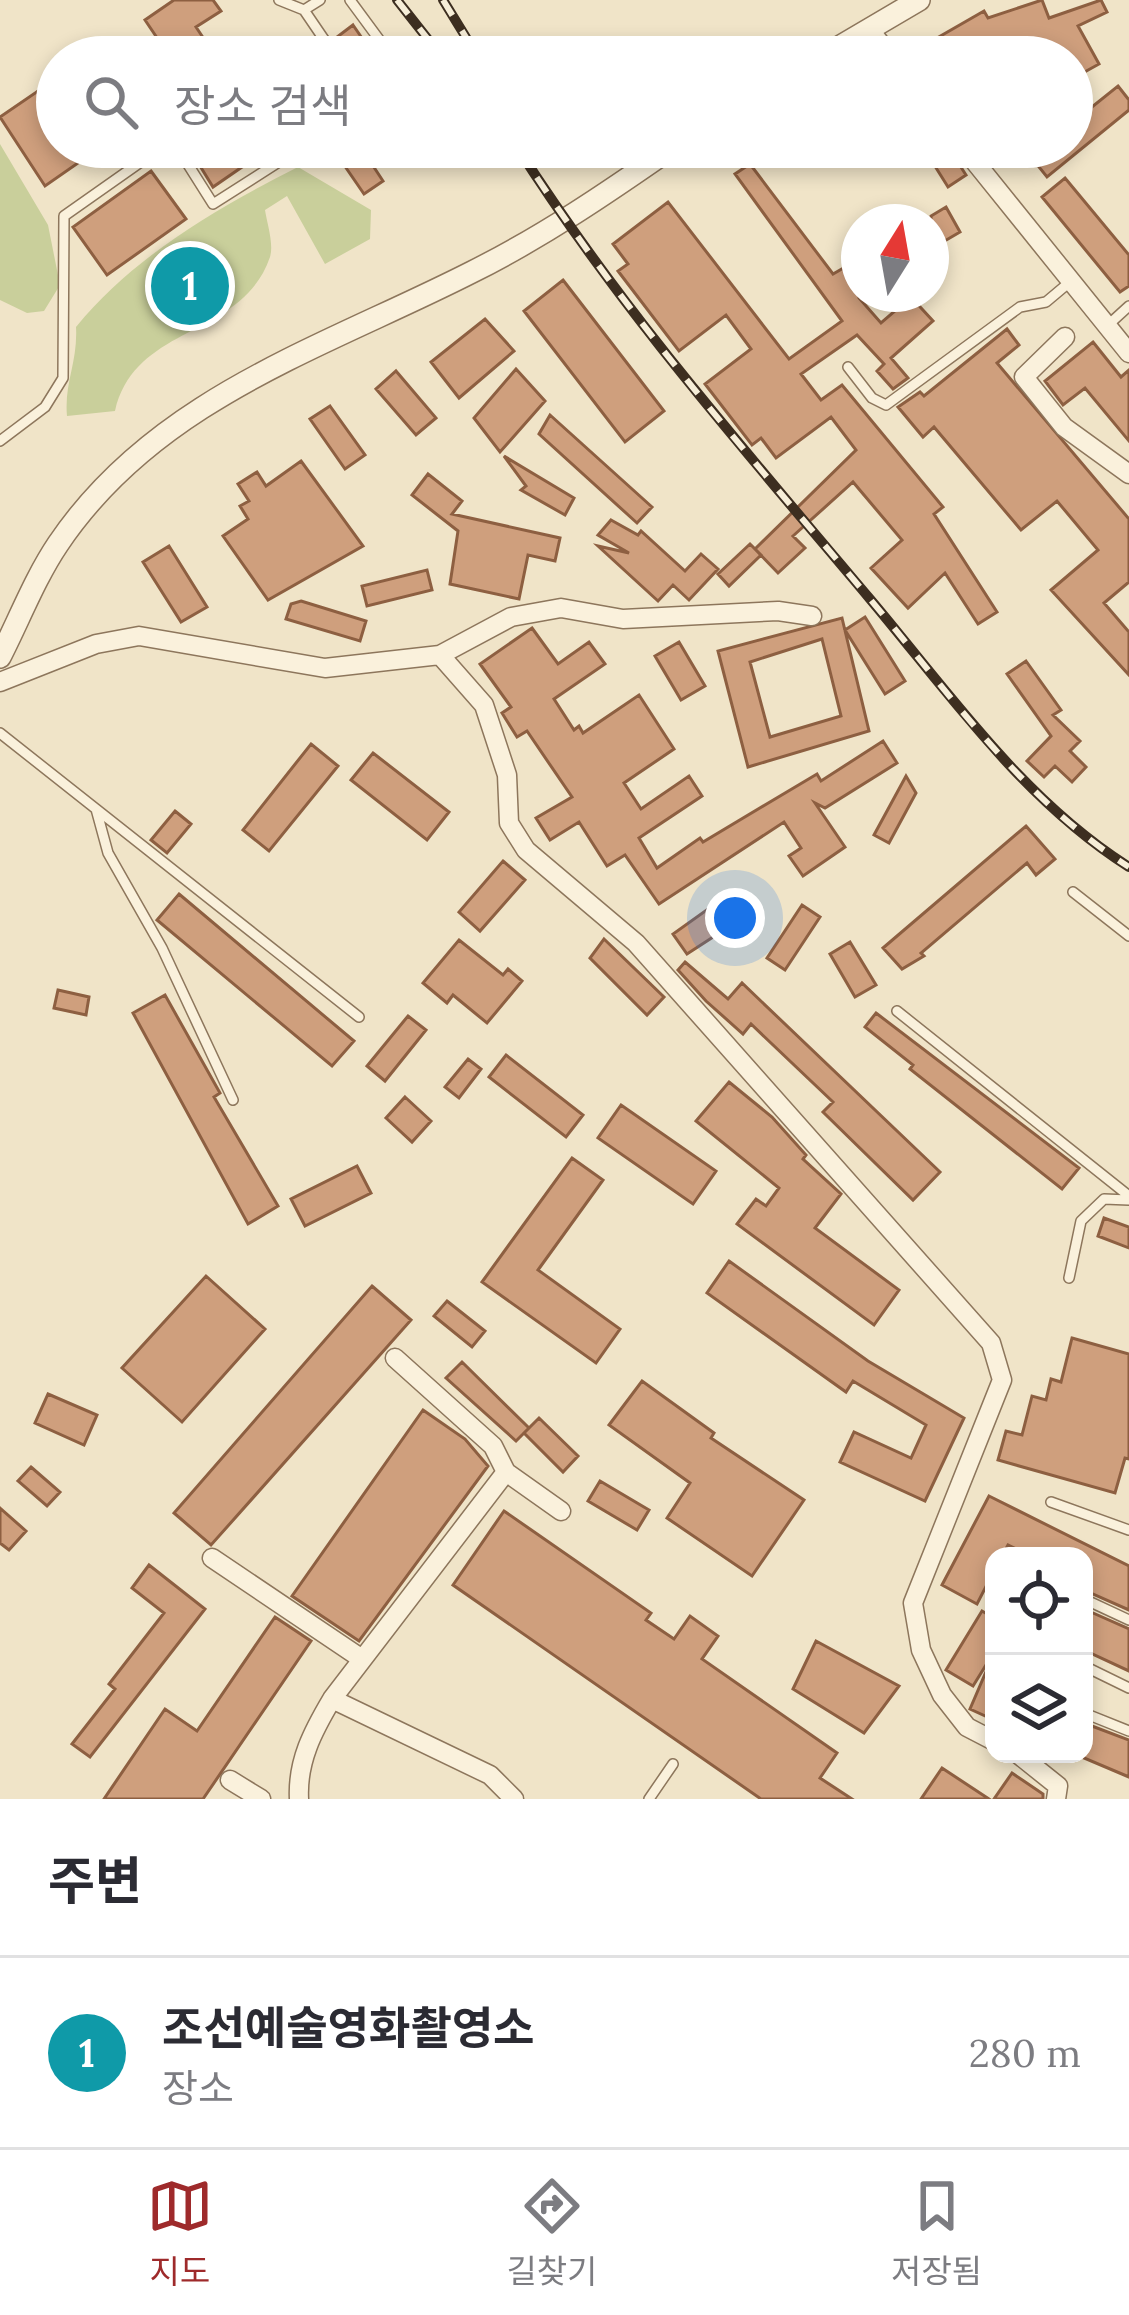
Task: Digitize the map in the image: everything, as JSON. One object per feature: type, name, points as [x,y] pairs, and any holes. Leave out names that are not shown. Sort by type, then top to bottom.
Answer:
[{"type":"street","points":[[857,36],[919,0]]},
{"type":"street","points":[[869,29],[874,36]]},
{"type":"street","points":[[0,657],[58,544],[94,502],[182,421],[257,373],[567,222],[643,168]]},
{"type":"street","points":[[981,168],[1129,353]]},
{"type":"street","points":[[1065,337],[1024,377],[1064,427],[1129,474]]},
{"type":"street","points":[[0,682],[96,644],[139,636],[325,668],[440,655],[511,617],[561,608],[623,620],[778,611],[812,616]]},
{"type":"street","points":[[440,655],[484,705],[507,776],[509,823],[526,850],[636,943],[688,1007],[806,1128],[853,1190],[992,1343],[1002,1380],[913,1603],[921,1650],[942,1695],[967,1727],[985,1736]]},
{"type":"street","points":[[395,1358],[493,1446],[506,1472],[561,1510]]},
{"type":"street","points":[[299,1799],[298,1778],[310,1737],[332,1699],[506,1472]]},
{"type":"street","points":[[212,1558],[362,1659]]},
{"type":"street","points":[[332,1699],[490,1775],[514,1799]]},
{"type":"street","points":[[1029,1763],[1058,1786],[1056,1799]]},
{"type":"street","points":[[230,1780],[262,1799]]},
{"type":"lane","points":[[279,0],[304,10],[322,36]]},
{"type":"lane","points":[[304,10],[320,0]]},
{"type":"lane","points":[[350,0],[377,36]]},
{"type":"lane","points":[[0,441],[44,406],[63,378],[64,216],[132,168]]},
{"type":"lane","points":[[190,168],[213,204],[269,168]]},
{"type":"lane","points":[[848,368],[872,398],[886,405],[1020,307],[1046,302],[1071,281]]},
{"type":"lane","points":[[1107,326],[1129,306]]},
{"type":"lane","points":[[0,733],[358,1017]]},
{"type":"lane","points":[[96,809],[107,853],[162,947],[233,1100]]},
{"type":"lane","points":[[1073,892],[1129,936]]},
{"type":"lane","points":[[897,1011],[1129,1198]]},
{"type":"lane","points":[[1069,1278],[1082,1221],[1104,1198],[1129,1198]]},
{"type":"lane","points":[[1051,1502],[1129,1531]]},
{"type":"lane","points":[[1093,1603],[1129,1620]]},
{"type":"lane","points":[[1093,1670],[1129,1688]]},
{"type":"lane","points":[[1093,1717],[1129,1731]]},
{"type":"lane","points":[[649,1799],[673,1764]]},
{"type":"green space","points":[[0,144],[48,225],[60,285],[44,311],[27,313],[0,300]]},
{"type":"green space","points":[[300,168],[371,210],[370,239],[325,264],[287,196],[265,210],[270,257],[256,284],[237,303],[144,361],[126,382],[115,411],[67,416],[76,327],[150,256],[237,199]]},
{"type":"building","points":[[174,0],[213,0],[221,11],[196,27],[202,36],[156,36],[145,20]]},
{"type":"building","points":[[1042,0],[1049,18],[1101,0],[1107,12],[1078,26],[1084,36],[941,36],[984,11],[988,18]]},
{"type":"building","points":[[353,25],[361,36],[338,36]]},
{"type":"building","points":[[1118,86],[1129,100],[1129,110],[1093,139],[1093,106]]},
{"type":"building","points":[[36,92],[36,168],[71,168],[45,186],[0,117]]},
{"type":"building","points":[[201,168],[241,168],[213,187]]},
{"type":"building","points":[[346,168],[374,168],[383,181],[364,194]]},
{"type":"building","points":[[753,168],[833,274],[841,269],[841,312],[871,312],[881,323],[894,312],[925,312],[933,321],[891,358],[908,378],[893,389],[877,371],[884,364],[857,335],[801,374],[821,400],[842,385],[943,507],[934,514],[997,612],[978,624],[945,573],[908,608],[871,568],[902,540],[853,482],[793,536],[805,548],[778,573],[755,549],[856,450],[831,417],[776,458],[761,438],[752,445],[705,384],[751,349],[726,315],[679,351],[618,271],[628,264],[613,244],[668,202],[789,359],[842,321],[735,174]]},
{"type":"building","points":[[936,168],[962,168],[966,175],[948,187]]},
{"type":"building","points":[[151,171],[186,219],[107,275],[73,227]]},
{"type":"building","points":[[1065,178],[1129,255],[1129,286],[1120,292],[1042,197]]},
{"type":"building","points":[[949,212],[960,232],[949,238]]},
{"type":"building","points":[[563,280],[664,411],[625,442],[524,311]]},
{"type":"building","points":[[485,319],[514,351],[459,398],[431,362]]},
{"type":"building","points":[[1007,329],[1019,345],[997,363],[1129,519],[1129,582],[1104,603],[1129,632],[1129,675],[1051,590],[1098,550],[1057,501],[1021,530],[934,427],[923,437],[898,407],[920,392],[924,396]]},
{"type":"building","points":[[1093,342],[1121,377],[1129,370],[1129,441],[1085,388],[1063,405],[1045,381]]},
{"type":"building","points":[[516,369],[545,401],[500,452],[474,418]]},
{"type":"building","points":[[396,371],[436,418],[416,435],[376,389]]},
{"type":"building","points":[[330,406],[365,455],[345,469],[310,419]]},
{"type":"building","points":[[550,415],[652,507],[637,523],[539,434]]},
{"type":"building","points":[[504,456],[574,498],[565,515],[521,490],[526,486]]},
{"type":"building","points":[[301,461],[363,546],[268,600],[223,536],[248,519],[240,506],[249,501],[238,484],[257,472],[266,486]]},
{"type":"building","points":[[428,474],[462,501],[452,514],[560,538],[555,561],[528,555],[519,599],[450,584],[458,531],[412,495]]},
{"type":"building","points":[[611,520],[638,535],[641,531],[685,571],[701,554],[718,569],[689,600],[673,585],[658,601],[598,546],[629,553],[598,535]]},
{"type":"building","points":[[750,544],[761,555],[729,586],[718,574]]},
{"type":"building","points":[[169,546],[207,607],[181,622],[143,562]]},
{"type":"building","points":[[427,570],[432,590],[367,606],[362,586]]},
{"type":"building","points":[[301,601],[366,621],[360,641],[286,619],[291,604]]},
{"type":"building","points":[[865,617],[905,681],[885,694],[845,630]]},
{"type":"building","points":[[842,618],[869,731],[748,767],[718,651]],"holes":[[[822,639],[841,716],[770,737],[750,662]]]},
{"type":"building","points":[[532,628],[558,664],[589,642],[605,664],[554,699],[574,730],[579,726],[583,733],[639,695],[674,749],[624,783],[641,809],[689,776],[702,796],[639,838],[657,868],[700,838],[703,842],[817,774],[821,781],[883,741],[897,763],[825,808],[815,803],[845,847],[803,876],[789,856],[801,848],[784,822],[659,904],[625,855],[607,866],[579,822],[550,840],[536,818],[572,797],[527,731],[517,737],[502,713],[511,707],[480,664]]},
{"type":"building","points":[[679,642],[705,686],[681,700],[655,656]]},
{"type":"building","points":[[1026,661],[1061,710],[1053,715],[1080,741],[1070,751],[1086,767],[1072,782],[1055,766],[1044,777],[1027,761],[1051,736],[1007,674]]},
{"type":"building","points":[[311,744],[338,766],[269,851],[243,830]]},
{"type":"building","points":[[373,753],[449,812],[427,840],[351,780]]},
{"type":"building","points":[[906,776],[916,793],[889,843],[874,835]]},
{"type":"building","points":[[175,811],[191,824],[167,853],[151,840]]},
{"type":"building","points":[[1026,826],[1055,859],[1036,875],[1027,863],[921,953],[924,956],[902,969],[883,948]]},
{"type":"building","points":[[503,861],[525,880],[480,931],[459,912]]},
{"type":"building","points":[[179,894],[354,1041],[332,1066],[157,920]]},
{"type":"building","points":[[715,904],[730,926],[687,954],[673,934]]},
{"type":"building","points":[[802,905],[820,917],[785,970],[767,958]]},
{"type":"building","points":[[604,939],[664,997],[647,1015],[590,958]]},
{"type":"building","points":[[459,940],[503,975],[508,969],[522,981],[487,1023],[453,995],[447,1003],[423,983]]},
{"type":"building","points":[[850,942],[876,985],[855,997],[830,954]]},
{"type":"building","points":[[685,962],[728,999],[742,983],[940,1172],[913,1200],[823,1112],[833,1102],[751,1024],[743,1034],[706,1001],[678,970]]},
{"type":"building","points":[[58,990],[89,997],[86,1015],[54,1008]]},
{"type":"building","points":[[165,995],[220,1093],[214,1097],[278,1206],[248,1224],[133,1013]]},
{"type":"building","points":[[876,1013],[1079,1168],[1062,1189],[910,1069],[913,1065],[865,1027]]},
{"type":"building","points":[[408,1016],[426,1030],[385,1081],[367,1066]]},
{"type":"building","points":[[506,1055],[583,1115],[566,1137],[489,1077]]},
{"type":"building","points":[[468,1059],[481,1069],[459,1098],[445,1087]]},
{"type":"building","points":[[729,1082],[772,1117],[806,1155],[803,1159],[841,1194],[815,1228],[899,1290],[874,1325],[737,1224],[756,1199],[766,1206],[779,1188],[696,1121]]},
{"type":"building","points":[[405,1097],[431,1121],[412,1142],[386,1118]]},
{"type":"building","points":[[621,1105],[716,1171],[693,1204],[598,1138]]},
{"type":"building","points":[[572,1158],[603,1180],[538,1270],[620,1329],[596,1363],[482,1282]]},
{"type":"building","points":[[357,1166],[371,1193],[305,1226],[291,1199]]},
{"type":"building","points":[[1104,1218],[1129,1227],[1129,1248],[1098,1236]]},
{"type":"building","points":[[729,1261],[868,1361],[964,1418],[925,1501],[840,1462],[854,1432],[911,1458],[926,1425],[853,1381],[846,1392],[707,1293]]},
{"type":"building","points":[[206,1276],[265,1329],[182,1422],[122,1368]]},
{"type":"building","points":[[372,1286],[411,1320],[211,1545],[174,1513]]},
{"type":"building","points":[[447,1301],[485,1331],[472,1347],[434,1316]]},
{"type":"building","points":[[1072,1338],[1129,1354],[1129,1459],[1125,1458],[1115,1493],[998,1460],[1006,1431],[1022,1435],[1032,1396],[1046,1400],[1051,1379],[1061,1382]]},
{"type":"building","points":[[462,1362],[529,1428],[516,1441],[446,1378]]},
{"type":"building","points":[[642,1381],[714,1433],[711,1438],[804,1500],[752,1576],[667,1518],[690,1483],[609,1425]]},
{"type":"building","points":[[48,1394],[97,1415],[84,1445],[35,1423]]},
{"type":"building","points":[[423,1410],[465,1439],[488,1466],[359,1641],[292,1596]]},
{"type":"building","points":[[539,1418],[578,1456],[563,1472],[524,1433]]},
{"type":"building","points":[[31,1467],[60,1492],[47,1506],[18,1481]]},
{"type":"building","points":[[600,1481],[649,1510],[637,1530],[588,1501]]},
{"type":"building","points":[[989,1496],[1091,1547],[985,1547],[985,1588],[977,1604],[942,1585]]},
{"type":"building","points":[[0,1508],[26,1531],[9,1550],[0,1543]]},
{"type":"building","points":[[504,1511],[651,1613],[646,1620],[674,1639],[690,1616],[718,1636],[702,1659],[837,1753],[820,1778],[852,1799],[761,1799],[453,1585]]},
{"type":"building","points":[[1093,1548],[1129,1566],[1129,1610],[1093,1594]]},
{"type":"building","points":[[149,1565],[205,1609],[90,1757],[72,1744],[115,1689],[109,1684],[164,1613],[132,1588]]},
{"type":"building","points":[[985,1613],[985,1667],[973,1686],[946,1670]]},
{"type":"building","points":[[1093,1613],[1129,1629],[1129,1671],[1093,1654]]},
{"type":"building","points":[[275,1617],[311,1641],[203,1799],[104,1799],[165,1709],[197,1731]]},
{"type":"building","points":[[816,1641],[899,1686],[864,1733],[793,1689]]},
{"type":"building","points":[[985,1674],[985,1716],[970,1709]]},
{"type":"building","points":[[1093,1726],[1129,1740],[1129,1777],[1093,1762]]},
{"type":"building","points":[[942,1768],[989,1799],[921,1799]]},
{"type":"building","points":[[1012,1773],[1043,1794],[1043,1799],[994,1799]]},
{"type":"railway","points":[[397,0],[425,36]]},
{"type":"railway","points":[[443,0],[465,36]]},
{"type":"railway","points":[[531,168],[642,324],[959,708],[1055,810],[1129,867]]},
{"type":"place","name":"조선예술영화촬영소","points":[[190,286]]}]
